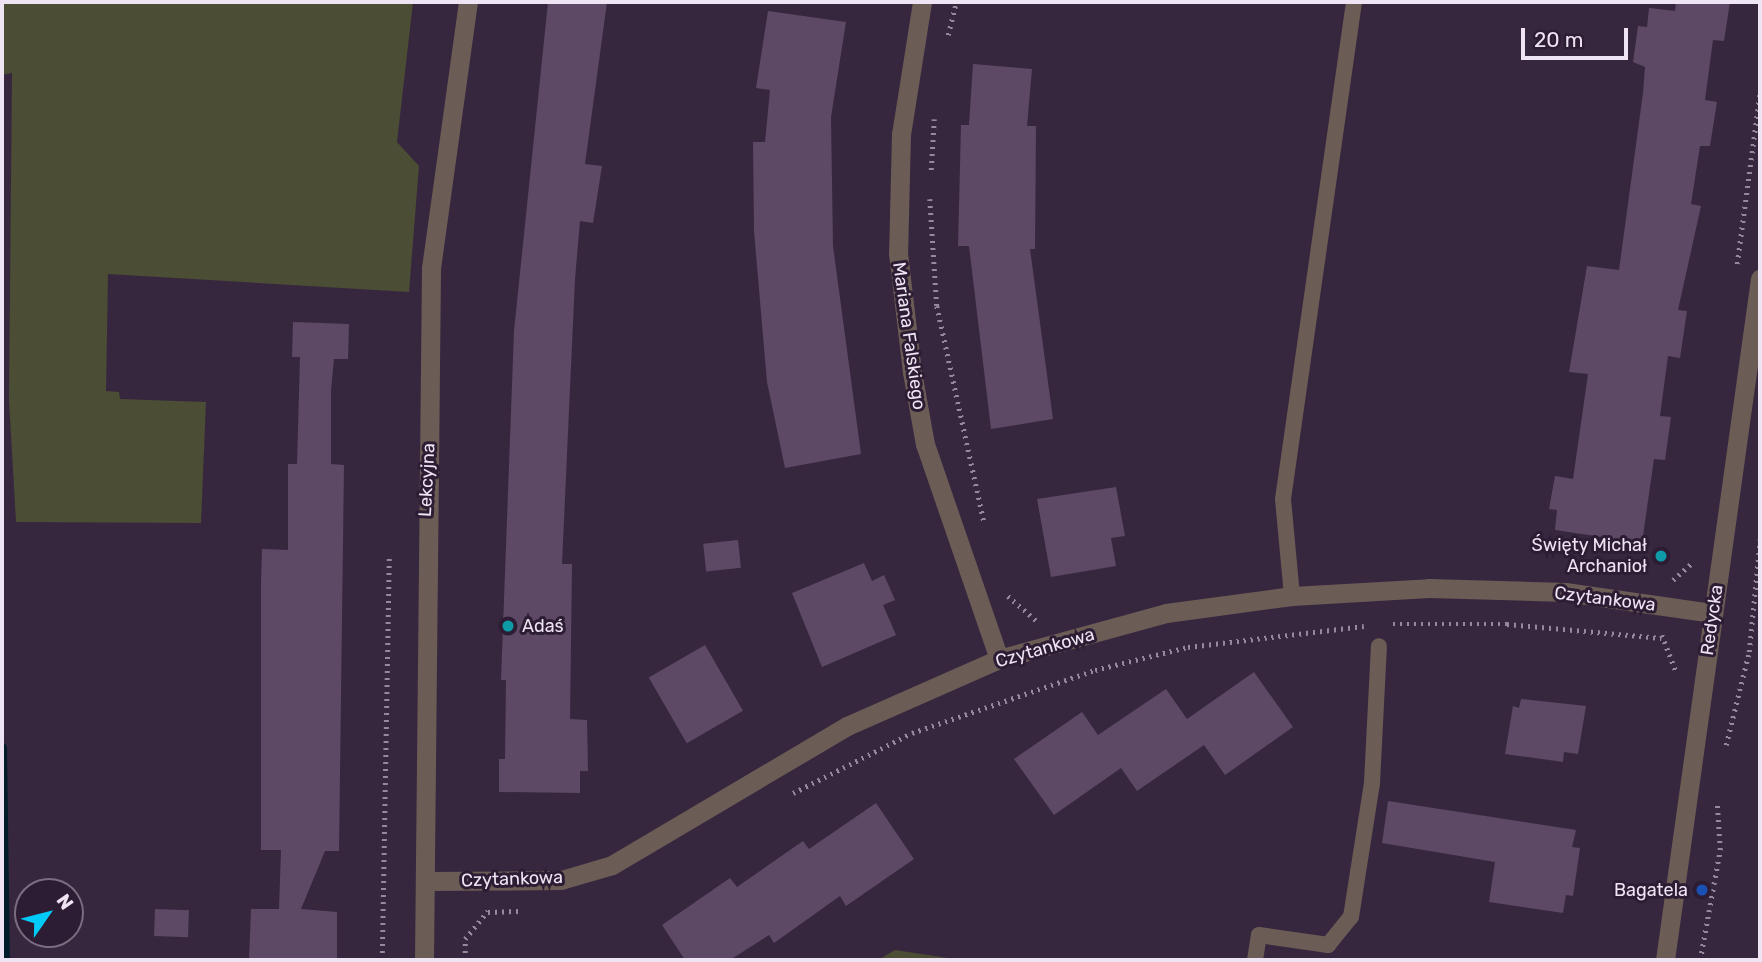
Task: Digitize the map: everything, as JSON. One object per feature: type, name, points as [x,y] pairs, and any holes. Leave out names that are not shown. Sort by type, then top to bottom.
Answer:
[{"type":"street","name":"Lekcyjna","points":[[424,960],[423,558],[431,268],[468,2]]},
{"type":"street","name":"Mariana Falskiego","points":[[922,2],[901,134],[898,253],[910,359],[925,444],[999,659]]},
{"type":"street","name":"Redycka","points":[[1665,960],[1760,279]]},
{"type":"street","name":"Czytankowa","points":[[425,881],[561,880],[612,865],[847,726],[999,659],[1166,613],[1292,596],[1429,587],[1565,592],[1712,613]]},
{"type":"lane","points":[[1292,596],[1283,499],[1354,2]]},
{"type":"lane","points":[[1255,960],[1259,935],[1328,945],[1351,917],[1372,783],[1379,646]]},
{"type":"path","points":[[944,49],[956,2]]},
{"type":"path","points":[[1735,278],[1760,92]]},
{"type":"path","points":[[930,179],[935,112]]},
{"type":"path","points":[[929,192],[937,306],[963,448],[985,526]]},
{"type":"path","points":[[1723,752],[1749,652],[1760,539]]},
{"type":"path","points":[[1668,584],[1696,560],[1698,546]]},
{"type":"path","points":[[383,960],[389,557]]},
{"type":"path","points":[[1003,584],[1006,595]]},
{"type":"path","points":[[785,798],[881,747],[1000,699],[1188,647],[1297,630],[1438,621],[1661,638]]},
{"type":"path","points":[[1700,960],[1720,850],[1718,789]]},
{"type":"path","points":[[465,960],[465,939],[488,912],[530,911]]},
{"type":"green space","points":[[2,2],[413,2],[397,142],[419,166],[409,292],[108,274],[106,391],[119,392],[120,399],[206,402],[201,523],[16,522],[9,400],[12,73],[2,75]]},
{"type":"green space","points":[[895,950],[961,960],[878,960]]},
{"type":"building","points":[[548,2],[607,2],[585,164],[602,166],[593,223],[580,221],[575,279],[562,564],[572,564],[570,719],[587,720],[588,771],[580,771],[580,793],[499,792],[499,759],[505,759],[506,680],[501,680],[514,331]]},
{"type":"building","points":[[1676,2],[1730,2],[1724,41],[1713,40],[1705,100],[1717,102],[1710,146],[1700,146],[1691,204],[1701,206],[1678,310],[1687,311],[1680,358],[1668,356],[1660,416],[1671,417],[1665,460],[1654,459],[1642,543],[1555,530],[1557,510],[1549,509],[1555,476],[1573,479],[1588,374],[1569,372],[1587,266],[1619,270],[1643,93],[1645,67],[1633,62],[1638,26],[1647,27],[1649,8],[1675,11]]},
{"type":"building","points":[[768,11],[846,22],[831,117],[833,246],[861,454],[785,468],[767,382],[754,231],[753,142],[765,142],[770,90],[756,88]]},
{"type":"building","points":[[973,64],[1032,69],[1027,126],[1036,126],[1035,249],[1030,249],[1053,419],[991,429],[969,246],[958,246],[961,125],[969,125]]},
{"type":"building","points":[[293,322],[349,324],[348,359],[334,359],[331,390],[331,464],[344,465],[339,851],[325,851],[301,909],[337,912],[337,960],[249,960],[251,909],[279,909],[281,850],[261,850],[261,583],[262,549],[288,550],[288,464],[297,464],[300,357],[292,357]]},
{"type":"building","points":[[1116,487],[1125,536],[1111,538],[1116,566],[1051,577],[1037,499]]},
{"type":"building","points":[[738,540],[741,568],[706,572],[703,544]]},
{"type":"building","points":[[864,563],[872,581],[884,575],[895,600],[883,605],[896,635],[822,667],[792,593]]},
{"type":"building","points":[[705,645],[743,711],[687,743],[649,678]]},
{"type":"building","points":[[1254,672],[1293,727],[1225,775],[1204,745],[1137,791],[1121,768],[1054,815],[1014,759],[1082,712],[1098,735],[1166,689],[1187,719]]},
{"type":"building","points":[[1521,699],[1586,706],[1578,754],[1564,752],[1563,762],[1505,754],[1513,706],[1519,708]]},
{"type":"building","points":[[1388,801],[1576,830],[1572,847],[1580,848],[1573,896],[1566,895],[1563,913],[1489,902],[1495,862],[1382,843]]},
{"type":"building","points":[[876,803],[914,859],[846,906],[840,896],[774,943],[769,935],[730,960],[685,960],[662,925],[730,878],[737,887],[803,841],[809,849]]},
{"type":"building","points":[[155,909],[189,910],[188,937],[154,936]]},
{"type":"waterway","points":[[2,748],[5,960]]},
{"type":"place","name":"Święty Michał Archanioł","points":[[1661,556]]},
{"type":"place","name":"Adaś","points":[[508,626]]},
{"type":"place","name":"Bagatela","points":[[1702,890]]}]
